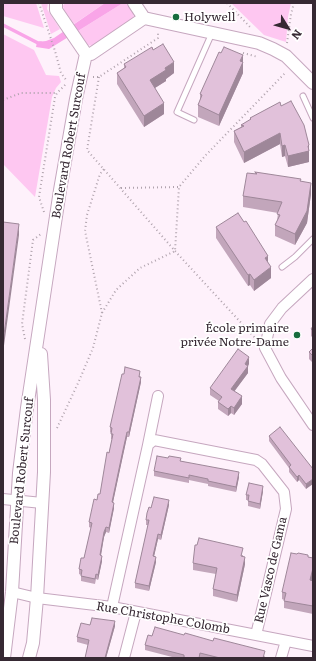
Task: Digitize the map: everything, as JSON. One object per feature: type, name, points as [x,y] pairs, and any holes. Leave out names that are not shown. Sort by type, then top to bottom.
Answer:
[{"type":"street","points":[[56,3],[56,10],[60,16],[83,49],[91,54],[144,18]]},
{"type":"street","points":[[136,5],[144,18],[259,43],[273,49],[290,60],[313,83]]},
{"type":"street","name":"Boulevard Robert Surcouf","points":[[4,658],[12,592],[19,473],[27,408],[60,190],[81,76],[83,49]]},
{"type":"street","points":[[313,279],[282,308],[270,324],[265,348],[282,378],[313,425]]},
{"type":"street","name":"Boulevard Robert Surcouf","points":[[29,658],[33,643],[37,598],[44,472],[44,400],[39,333]]},
{"type":"street","points":[[112,607],[158,396]]},
{"type":"street","name":"Rue Vasco de Gama","points":[[148,445],[154,440],[256,460],[262,464],[284,492],[286,509],[256,635]]},
{"type":"street","points":[[3,499],[42,503]]},
{"type":"street","name":"Rue Christophe Colomb","points":[[12,592],[37,598],[112,607],[313,646]]},
{"type":"street","points":[[124,658],[136,612]]},
{"type":"street","points":[[281,658],[286,641]]},
{"type":"lane","points":[[194,120],[177,112],[212,33]]},
{"type":"lane","points":[[303,96],[313,118]]},
{"type":"lane","points":[[282,267],[295,257],[313,239]]},
{"type":"path","points":[[39,3],[61,73],[68,82]]},
{"type":"path","points":[[227,3],[256,33],[259,43]]},
{"type":"path","points":[[175,250],[179,188],[205,156],[290,60],[291,14],[294,3]]},
{"type":"path","points":[[81,76],[99,77],[158,38],[160,22]]},
{"type":"path","points":[[242,53],[265,58]]},
{"type":"path","points":[[46,218],[39,197],[55,97],[68,82],[69,76]]},
{"type":"path","points":[[99,77],[87,150],[175,250],[265,348]]},
{"type":"path","points":[[3,100],[21,93],[57,93]]},
{"type":"path","points":[[102,313],[86,231],[87,215],[100,174],[104,169]]},
{"type":"path","points":[[121,188],[179,188]]},
{"type":"path","points":[[25,340],[22,324],[33,240],[45,230]]},
{"type":"path","points":[[54,424],[55,431],[66,410],[93,348],[102,313],[116,290],[140,268],[175,250]]},
{"type":"shaded area","points":[[3,3],[36,3],[44,28],[3,16]]},
{"type":"shaded area","points":[[41,3],[48,3],[47,9],[60,29],[51,34]]},
{"type":"shaded area","points":[[65,3],[105,3],[74,24],[64,10],[63,6]]},
{"type":"shaded area","points":[[105,3],[123,3],[49,49],[36,47],[37,42],[54,38]]},
{"type":"shaded area","points":[[123,3],[126,3],[133,12],[134,18],[93,46],[88,45],[78,31]]},
{"type":"shaded area","points":[[231,3],[291,3],[286,42],[264,35]]},
{"type":"shaded area","points":[[3,34],[34,50],[46,75],[59,76],[61,82],[56,88],[52,97],[35,197],[3,164]]},
{"type":"building","points":[[163,44],[174,62],[165,68],[166,70],[150,80],[164,103],[144,116],[117,73],[126,67],[124,64],[152,47],[153,50]]},
{"type":"building","points":[[224,47],[243,55],[240,61],[243,62],[219,115],[198,105],[202,95],[200,94],[219,52],[221,53]]},
{"type":"building","points":[[291,101],[304,125],[309,151],[288,156],[285,145],[282,146],[280,133],[244,152],[234,131],[244,126],[241,125],[251,119],[250,118],[280,102],[281,106]]},
{"type":"building","points":[[255,172],[301,179],[300,181],[311,183],[307,211],[295,234],[275,225],[280,215],[277,214],[282,202],[243,196],[247,173],[257,174]]},
{"type":"building","points":[[238,213],[244,222],[246,221],[268,256],[265,258],[271,267],[254,280],[250,274],[248,275],[216,227]]},
{"type":"building","points":[[3,222],[19,224],[3,342]]},
{"type":"building","points":[[313,348],[313,356],[309,352]]},
{"type":"building","points":[[238,349],[249,357],[245,364],[248,366],[231,389],[242,396],[234,408],[231,406],[228,409],[218,402],[222,397],[210,388]]},
{"type":"building","points":[[125,367],[140,371],[139,377],[141,377],[129,432],[127,432],[123,450],[112,502],[114,503],[109,528],[106,527],[104,532],[100,555],[102,556],[98,575],[96,574],[95,579],[81,576],[82,570],[79,569],[81,558],[84,558],[92,523],[89,522],[94,499],[97,500],[98,494],[100,494],[107,452],[109,453],[113,434],[111,434],[112,428],[110,427],[122,374],[124,374]]},
{"type":"building","points":[[280,427],[313,469],[313,479],[306,484],[299,475],[297,477],[289,467],[291,465],[269,436]]},
{"type":"building","points":[[157,456],[181,458],[180,461],[239,472],[236,487],[189,475],[189,478],[154,471]]},
{"type":"building","points":[[249,483],[263,486],[260,504],[248,501],[249,495],[246,495]]},
{"type":"building","points":[[154,497],[169,500],[161,535],[158,534],[153,556],[156,557],[149,586],[135,583],[149,520],[146,520],[147,513],[149,507],[151,508]]},
{"type":"building","points":[[199,538],[243,548],[241,556],[245,557],[237,595],[213,589],[217,568],[193,563],[195,545],[197,545]]},
{"type":"building","points":[[291,553],[308,555],[308,557],[313,558],[313,568],[310,580],[313,581],[313,606],[284,601],[286,593],[282,592]]},
{"type":"building","points":[[92,618],[115,621],[105,658],[85,658],[89,640],[77,637],[81,623],[90,625]]},
{"type":"building","points":[[155,627],[184,635],[185,633],[213,641],[214,638],[265,651],[263,658],[220,658],[200,653],[199,658],[186,658],[184,655],[145,645],[148,635],[152,636]]},
{"type":"waterway","points":[[3,25],[38,43],[41,43]]},
{"type":"place","name":"Holywell","points":[[176,17]]},
{"type":"place","name":"École primaire privée Notre-Dame","points":[[297,335]]}]
